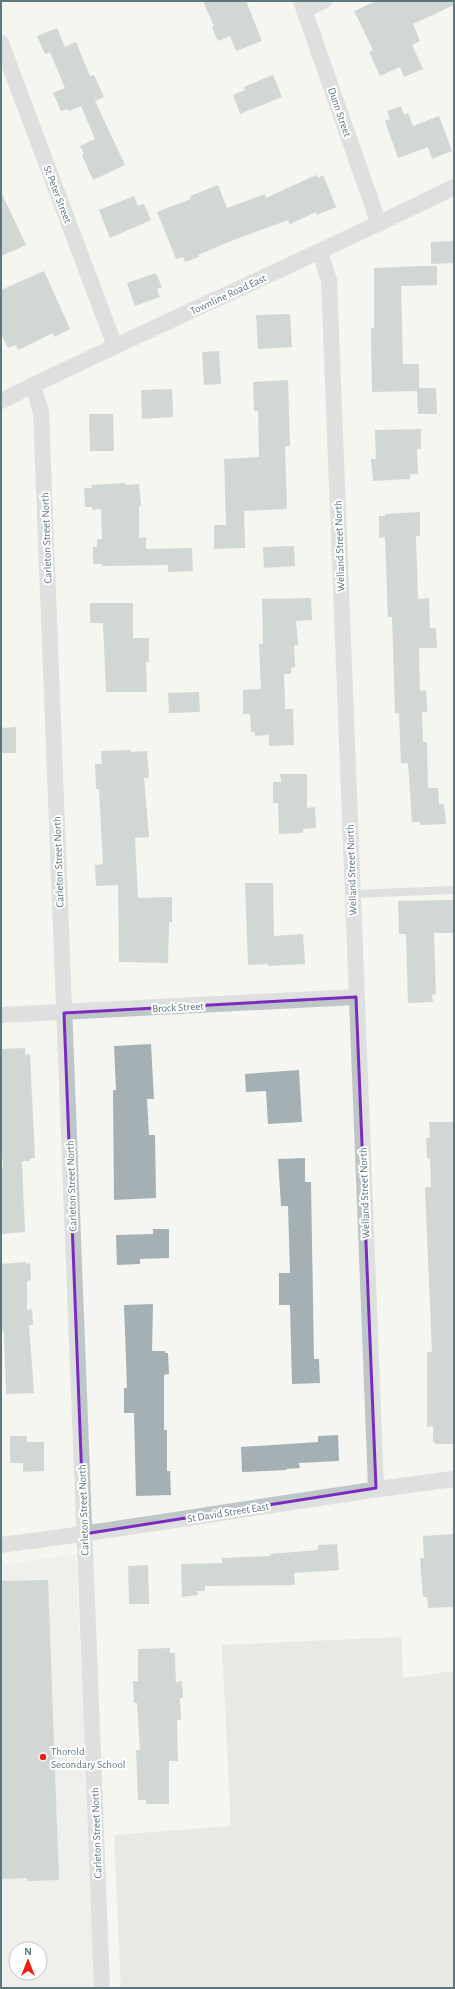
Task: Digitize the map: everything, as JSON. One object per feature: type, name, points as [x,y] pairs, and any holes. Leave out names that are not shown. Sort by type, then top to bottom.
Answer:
[{"type":"street","points":[[302,6],[324,1]]},
{"type":"street","name":"Dunn Street","points":[[302,6],[379,224]]},
{"type":"street","name":"St Peter Street","points":[[1,43],[115,346]]},
{"type":"street","name":"Townline Road East","points":[[1,401],[115,346],[320,252],[454,187]]},
{"type":"street","name":"Welland Street North","points":[[320,252],[329,280],[376,1488]]},
{"type":"street","name":"Carleton Street North","points":[[32,385],[42,412],[102,1988]]},
{"type":"street","name":"Brock Street","points":[[1,1015],[356,997]]},
{"type":"street","name":"St David Street East","points":[[1,1545],[84,1534],[376,1488],[454,1478]]},
{"type":"lane","points":[[352,894],[454,890]]},
{"type":"highlighted area","points":[[356,997],[376,1488],[84,1534],[64,1013]]},
{"type":"shaded area","name":"Thorold Secondary School","points":[[76,1554],[94,1988],[1,1988],[1,1565]]},
{"type":"shaded area","points":[[401,1637],[403,1678],[454,1671],[454,1988],[121,1988],[114,1835],[231,1826],[222,1645]]},
{"type":"building","points":[[203,1],[246,1],[262,41],[236,51],[230,36],[218,41],[212,27],[214,26]]},
{"type":"building","points":[[376,1],[454,1],[454,5],[413,24],[420,41],[412,45],[423,69],[404,77],[400,67],[380,76],[369,52],[373,50],[354,11]]},
{"type":"building","points":[[57,28],[65,47],[76,42],[90,76],[94,75],[104,97],[95,101],[125,165],[93,180],[82,155],[84,154],[80,146],[95,139],[81,106],[69,111],[68,109],[61,111],[53,93],[65,88],[50,52],[45,54],[37,36]]},
{"type":"building","points":[[273,75],[282,97],[240,114],[233,95],[245,90],[244,87]]},
{"type":"building","points":[[401,106],[404,115],[408,113],[413,126],[439,116],[452,151],[432,159],[428,147],[398,158],[385,121],[390,119],[387,111]]},
{"type":"building","points":[[316,175],[318,178],[323,175],[336,207],[317,215],[316,212],[290,224],[288,220],[231,241],[198,255],[199,257],[185,262],[183,257],[176,259],[157,212],[191,199],[190,196],[218,185],[227,208],[265,194],[266,198]]},
{"type":"building","points":[[1,192],[26,245],[1,256]]},
{"type":"building","points":[[134,196],[138,206],[144,204],[151,220],[110,238],[99,210]]},
{"type":"building","points":[[454,241],[454,263],[431,264],[431,242]]},
{"type":"building","points":[[437,266],[437,285],[401,286],[403,364],[419,364],[419,388],[436,388],[437,414],[418,414],[417,391],[372,392],[371,328],[374,328],[374,268]]},
{"type":"building","points":[[44,271],[70,329],[54,337],[53,333],[18,350],[16,345],[8,348],[1,334],[1,290]]},
{"type":"building","points":[[156,273],[162,287],[157,289],[160,297],[135,306],[127,283]]},
{"type":"building","points":[[290,314],[292,347],[258,349],[256,315]]},
{"type":"building","points":[[219,351],[221,384],[204,385],[202,352]]},
{"type":"building","points":[[288,380],[290,446],[285,446],[287,509],[244,511],[245,548],[214,549],[214,525],[226,525],[224,459],[259,457],[258,411],[254,411],[253,382]]},
{"type":"building","points":[[172,389],[173,417],[142,419],[141,390]]},
{"type":"building","points":[[89,414],[113,414],[114,451],[90,451]]},
{"type":"building","points":[[421,429],[421,449],[417,449],[418,474],[410,474],[410,479],[373,481],[371,459],[376,459],[375,430]]},
{"type":"building","points":[[125,483],[126,485],[139,484],[141,506],[139,506],[139,538],[146,537],[146,549],[192,548],[193,571],[168,572],[168,565],[102,566],[102,564],[93,564],[93,547],[97,547],[97,539],[102,539],[101,509],[92,510],[92,507],[85,507],[84,488],[92,488],[91,485]]},
{"type":"building","points":[[420,512],[420,536],[416,536],[418,599],[429,598],[430,628],[436,628],[437,648],[419,648],[420,691],[426,690],[427,702],[427,712],[422,712],[423,742],[427,742],[428,788],[438,788],[439,804],[444,804],[446,824],[420,825],[420,822],[412,822],[408,763],[401,763],[399,713],[395,713],[392,617],[388,617],[385,537],[379,538],[379,516],[385,516],[385,514]]},
{"type":"building","points":[[294,546],[295,566],[264,568],[263,547]]},
{"type":"building","points":[[311,598],[312,620],[296,621],[298,645],[294,645],[295,667],[291,668],[291,674],[284,674],[285,709],[293,709],[294,745],[269,746],[269,735],[255,736],[255,732],[251,732],[250,714],[243,714],[243,690],[261,689],[259,644],[263,644],[262,599]]},
{"type":"building","points":[[90,603],[133,603],[133,638],[149,638],[149,662],[146,662],[147,692],[106,692],[103,623],[90,623]]},
{"type":"building","points":[[199,692],[200,712],[169,713],[168,693]]},
{"type":"building","points":[[16,727],[16,753],[1,753],[1,728]]},
{"type":"building","points":[[131,750],[131,752],[147,751],[149,778],[144,778],[149,837],[135,838],[138,898],[172,897],[172,922],[169,922],[168,963],[119,962],[118,885],[96,886],[95,865],[103,864],[99,789],[96,789],[95,764],[102,764],[101,751]]},
{"type":"building","points":[[280,774],[307,774],[307,808],[315,807],[316,828],[303,829],[303,833],[279,834],[278,803],[273,803],[273,782],[281,782]]},
{"type":"building","points":[[245,883],[273,883],[274,936],[303,934],[305,964],[268,966],[268,964],[248,965]]},
{"type":"building","points":[[454,900],[454,933],[434,933],[436,994],[432,995],[433,1002],[408,1003],[406,934],[399,934],[398,901]]},
{"type":"building","points":[[151,1044],[154,1099],[147,1099],[149,1135],[155,1135],[156,1198],[114,1200],[113,1090],[116,1090],[114,1046]]},
{"type":"building","points":[[25,1048],[25,1055],[30,1054],[35,1158],[30,1159],[30,1161],[22,1161],[25,1232],[1,1234],[1,1168],[3,1168],[1,1135],[1,1049]]},
{"type":"building","points":[[299,1070],[302,1122],[268,1124],[266,1091],[246,1092],[245,1074]]},
{"type":"building","points":[[429,1122],[454,1122],[454,1444],[435,1444],[435,1442],[433,1442],[433,1426],[427,1427],[427,1352],[432,1352],[425,1187],[431,1187],[430,1158],[427,1158],[426,1138],[430,1138]]},
{"type":"building","points":[[305,1158],[305,1182],[311,1182],[314,1359],[319,1359],[320,1383],[292,1384],[290,1305],[279,1305],[279,1273],[290,1273],[288,1206],[281,1206],[278,1159]]},
{"type":"building","points":[[153,1229],[169,1229],[169,1258],[140,1259],[140,1264],[117,1265],[116,1235],[153,1234]]},
{"type":"building","points":[[26,1262],[26,1264],[30,1263],[31,1280],[27,1281],[27,1310],[32,1309],[33,1325],[29,1325],[34,1393],[6,1394],[4,1331],[1,1332],[1,1264]]},
{"type":"building","points":[[153,1304],[152,1351],[165,1351],[165,1353],[168,1353],[169,1374],[164,1375],[164,1430],[167,1430],[167,1471],[170,1471],[171,1495],[136,1496],[134,1413],[124,1413],[124,1388],[127,1388],[124,1305]]},
{"type":"building","points":[[338,1435],[339,1461],[299,1463],[300,1468],[286,1469],[287,1470],[242,1472],[241,1447],[318,1442],[318,1436]]},
{"type":"building","points":[[10,1436],[27,1436],[27,1442],[44,1442],[44,1471],[23,1472],[23,1463],[10,1463]]},
{"type":"building","points":[[454,1534],[454,1607],[428,1608],[427,1597],[423,1597],[420,1558],[424,1558],[423,1536]]},
{"type":"building","points":[[337,1544],[339,1570],[294,1573],[295,1585],[205,1586],[205,1591],[197,1591],[198,1595],[182,1597],[181,1564],[222,1563],[222,1558],[271,1556],[270,1554],[318,1550],[318,1545]]},
{"type":"building","points":[[148,1565],[149,1604],[129,1604],[128,1566]]},
{"type":"building","points":[[48,1580],[59,1880],[27,1881],[27,1878],[1,1879],[1,1581]]},
{"type":"building","points":[[170,1648],[170,1653],[175,1653],[176,1682],[182,1681],[183,1698],[180,1698],[181,1720],[177,1720],[178,1761],[169,1761],[169,1804],[146,1804],[146,1800],[138,1800],[136,1750],[140,1750],[137,1703],[134,1703],[133,1681],[138,1681],[138,1649]]},
{"type":"place","name":"Thorold Secondary School","points":[[43,1757]]}]
